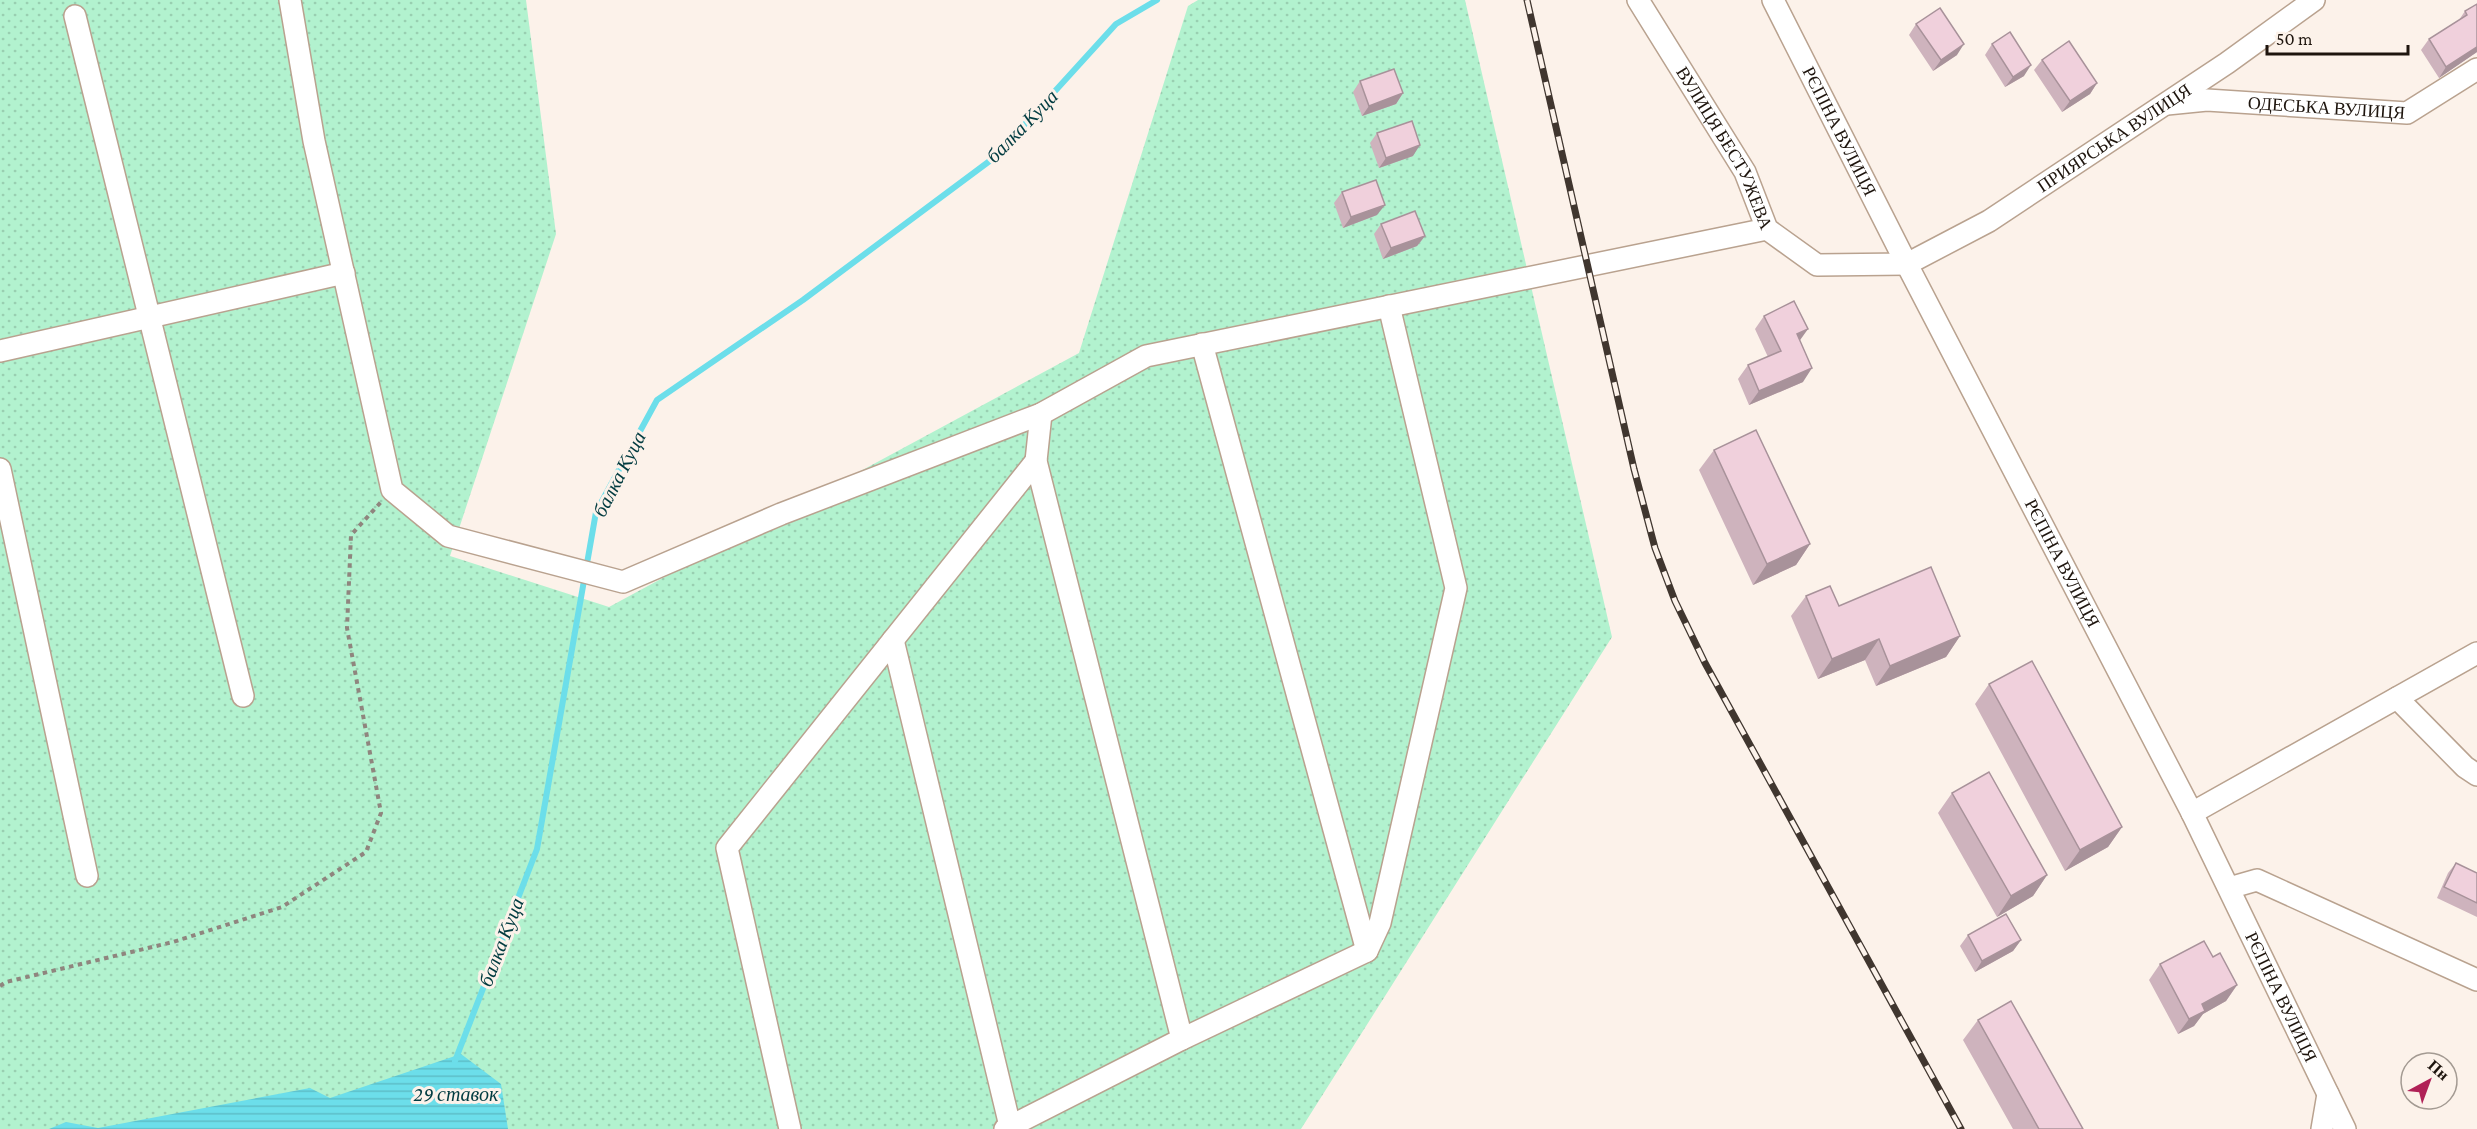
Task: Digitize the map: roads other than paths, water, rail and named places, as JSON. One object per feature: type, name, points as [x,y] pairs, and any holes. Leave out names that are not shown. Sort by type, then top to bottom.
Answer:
[{"type":"street","points":[[290,0],[315,141],[392,489],[448,536],[623,582],[782,514],[1041,414],[1146,356],[1767,230]]},
{"type":"street","name":"ВУЛИЦЯ БЕСТУЖЕВА","points":[[1638,0],[1745,172],[1767,230],[1817,265],[1907,264]]},
{"type":"street","name":"РЄПІНА ВУЛИЦЯ","points":[[1773,0],[1907,264],[2192,813],[2345,1129]]},
{"type":"street","name":"ПРИЯРСЬКА ВУЛИЦЯ","points":[[1907,264],[1989,221],[2165,104],[2314,0]]},
{"type":"street","points":[[75,16],[243,696]]},
{"type":"street","name":"ОДЕСЬКА ВУЛИЦЯ","points":[[2165,104],[2207,100],[2407,113],[2477,69]]},
{"type":"street","points":[[0,351],[344,273]]},
{"type":"street","points":[[893,640],[1007,1128],[1182,1039],[1367,951],[1380,923],[1456,588],[1389,306]]},
{"type":"street","points":[[1202,344],[1367,951]]},
{"type":"street","points":[[1041,414],[1036,461],[1182,1039]]},
{"type":"street","points":[[790,1129],[727,848],[1036,461]]},
{"type":"street","points":[[0,469],[87,876]]},
{"type":"street","points":[[2192,813],[2477,653]]},
{"type":"street","points":[[2397,698],[2465,767],[2477,775]]},
{"type":"street","points":[[2229,888],[2257,880],[2477,980]]},
{"type":"street","points":[[2322,1129],[2328,1094]]},
{"type":"water","name":"29 ставок","points":[[461,1054],[501,1084],[508,1129],[49,1129],[66,1122],[98,1128],[310,1088],[330,1098]]},
{"type":"waterway","name":"балка Куца","points":[[455,1061],[537,849],[596,512],[657,400],[803,300],[995,157],[1116,24],[1157,0]]},
{"type":"railway","points":[[1527,0],[1634,469],[1655,548],[1675,601],[1705,663],[1961,1129]]}]
